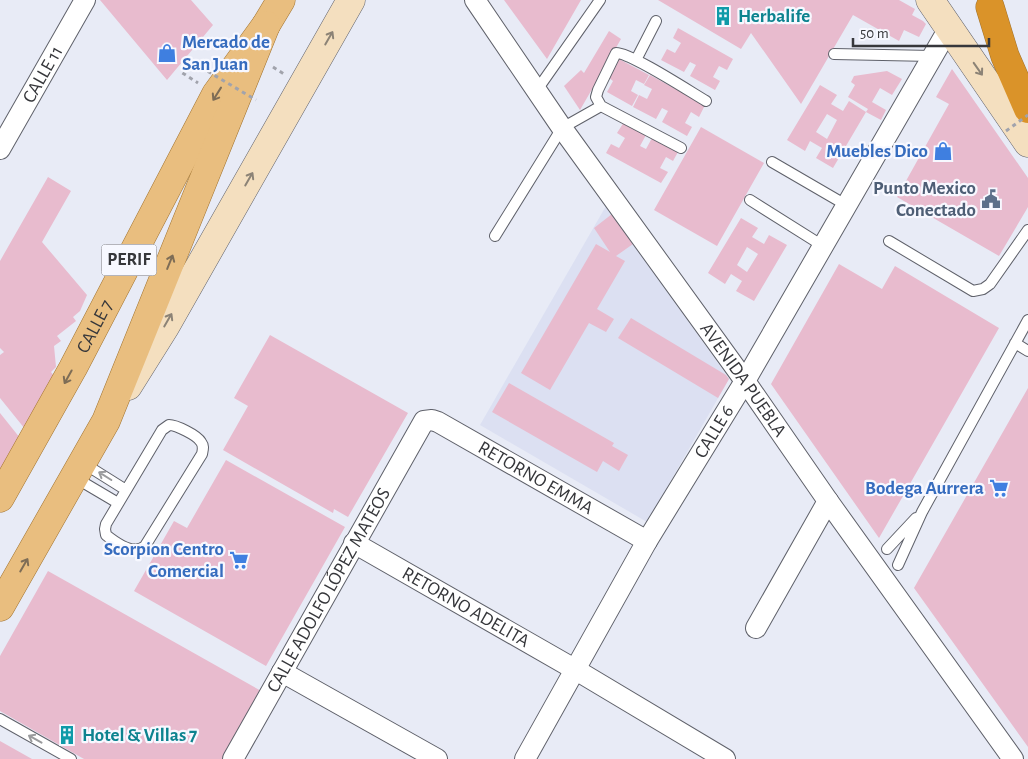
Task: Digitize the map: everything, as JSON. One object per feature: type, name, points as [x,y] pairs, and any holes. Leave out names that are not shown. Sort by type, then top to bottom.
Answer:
[{"type":"highway","points":[[988,4],[1028,62]]},
{"type":"highway","points":[[988,4],[1005,56],[1028,109]]},
{"type":"main road","name":"CALLE 7","points":[[0,498],[73,368],[216,94],[266,25],[281,0]]},
{"type":"main road","name":"CALLE 7","points":[[0,607],[106,421],[165,327],[351,0]]},
{"type":"main road","points":[[930,0],[1017,137]]},
{"type":"main road","name":"CALLE 7","points":[[106,421],[266,25]]},
{"type":"street","name":"CALLE 11","points":[[0,149],[84,0]]},
{"type":"street","name":"AVENIDA PUEBLA","points":[[475,0],[562,128],[745,381],[828,501],[1013,759]]},
{"type":"street","name":"CALLE 6","points":[[525,759],[647,541],[745,381],[949,28]]},
{"type":"street","name":"RETORNO EMMA","points":[[424,421],[432,420],[438,422],[647,541]]},
{"type":"street","name":"CALLE ADOLFO LÓPEZ MATEOS","points":[[232,759],[424,421]]},
{"type":"street","points":[[756,628],[828,501]]},
{"type":"street","name":"RETORNO ADELITA","points":[[354,543],[576,670],[725,759]]},
{"type":"street","points":[[282,672],[437,759]]},
{"type":"lane","points":[[537,90],[600,0]]},
{"type":"lane","points":[[636,60],[656,21]]},
{"type":"lane","points":[[681,148],[601,106],[596,97],[616,53],[621,53],[636,60],[706,101]]},
{"type":"lane","points":[[834,54],[932,56]]},
{"type":"lane","points":[[495,236],[562,128],[601,106]]},
{"type":"lane","points":[[772,162],[846,205]]},
{"type":"lane","points":[[750,200],[822,246]]},
{"type":"lane","points":[[889,241],[973,291],[983,289],[990,284],[1028,230]]},
{"type":"lane","points":[[898,565],[922,512],[1028,320]]},
{"type":"lane","points":[[1015,343],[1028,350]]},
{"type":"lane","points":[[169,425],[178,427],[202,443],[202,454],[141,550],[130,549],[106,535],[106,524],[118,503],[162,430],[169,425]]},
{"type":"lane","points":[[78,470],[126,490]]},
{"type":"lane","points":[[78,470],[118,503]]},
{"type":"lane","points":[[887,549],[922,512]]},
{"type":"lane","points":[[0,719],[71,759]]},
{"type":"path","points":[[253,56],[302,84]]},
{"type":"path","points":[[181,72],[187,59],[256,100]]},
{"type":"path","points":[[1017,137],[1028,115]]},
{"type":"shaded area","points":[[606,206],[729,379],[647,522],[480,425]]},
{"type":"building","name":"Mercado de San Juan","points":[[100,0],[191,0],[213,25],[167,80]]},
{"type":"building","points":[[504,0],[581,0],[547,59]]},
{"type":"building","points":[[658,0],[899,0],[915,9],[912,15],[926,24],[919,37],[904,30],[899,41],[853,15],[801,104],[751,33],[741,49]]},
{"type":"building","points":[[678,28],[733,59],[727,70],[719,66],[713,77],[720,81],[715,90],[690,76],[696,65],[690,62],[684,72],[661,60],[667,49],[675,53],[681,43],[673,38]]},
{"type":"building","points":[[609,31],[621,39],[580,110],[564,86],[581,70],[584,73]]},
{"type":"building","points":[[619,59],[649,75],[644,84],[636,80],[631,91],[638,95],[632,106],[607,92],[613,81],[609,78]]},
{"type":"building","points":[[952,69],[1028,178],[1028,207],[999,256],[897,197],[949,104],[936,97]]},
{"type":"building","points":[[887,71],[902,79],[892,95],[880,88],[872,102],[886,110],[881,120],[866,112],[868,109],[848,97],[855,85],[851,82],[854,76]]},
{"type":"building","points":[[650,75],[705,105],[699,117],[691,112],[685,123],[692,127],[687,136],[662,122],[668,111],[662,108],[656,119],[633,107],[639,95],[647,99],[652,89],[644,85]]},
{"type":"building","points":[[820,85],[837,95],[831,104],[843,111],[849,101],[866,112],[833,168],[816,158],[822,148],[810,141],[805,151],[787,140]],"holes":[[[827,114],[837,120],[827,139],[816,132]]]},
{"type":"building","points":[[624,122],[646,135],[640,146],[646,149],[652,138],[678,152],[673,161],[666,157],[660,168],[668,172],[661,183],[606,153],[611,144],[619,148],[625,138],[617,133]]},
{"type":"building","points":[[701,127],[764,163],[717,246],[654,210]]},
{"type":"building","points":[[48,177],[71,191],[42,242],[87,295],[80,311],[73,317],[76,321],[57,336],[61,341],[54,346],[56,367],[51,372],[54,376],[25,429],[0,398],[0,355],[4,352],[0,348],[0,261]]},
{"type":"building","points":[[612,214],[633,244],[616,256],[625,261],[597,309],[614,319],[606,332],[589,323],[550,390],[521,373],[596,244],[610,252],[594,228]]},
{"type":"building","points":[[741,218],[758,228],[752,237],[764,244],[769,235],[787,245],[754,301],[736,291],[742,281],[731,274],[725,284],[708,273]],"holes":[[[747,247],[758,254],[747,272],[737,265]]]},
{"type":"building","points":[[839,264],[882,289],[895,266],[999,328],[879,538],[771,384]]},
{"type":"building","points":[[631,318],[726,375],[729,379],[718,398],[618,338]]},
{"type":"building","points":[[270,335],[408,413],[348,517],[334,509],[333,513],[223,450],[248,406],[234,398]]},
{"type":"building","points":[[509,383],[614,443],[612,446],[628,455],[619,471],[603,461],[597,472],[492,412]]},
{"type":"building","name":"Bodega Aurrera","points":[[1028,388],[1028,747],[914,588]]},
{"type":"building","points":[[0,413],[20,438],[0,472]]},
{"type":"building","name":"Scorpion Centro Comercial","points":[[226,460],[345,527],[266,666],[134,591],[174,521],[187,528]]},
{"type":"building","points":[[48,571],[263,692],[225,759],[84,759],[0,711],[0,656]]},
{"type":"building","name":"Hotel & Villas 7","points":[[0,741],[32,759],[0,759]]},
{"type":"place","name":"Herbalife","points":[[723,16]]},
{"type":"place","name":"Mercado de San Juan","points":[[167,53]]},
{"type":"place","name":"Muebles Dico","points":[[943,151]]},
{"type":"place","name":"Punto Mexico Conectado","points":[[991,199]]},
{"type":"place","name":"Bodega Aurrera","points":[[999,488]]},
{"type":"place","name":"Scorpion Centro Comercial","points":[[239,560]]},
{"type":"place","name":"Hotel & Villas 7","points":[[67,735]]}]
